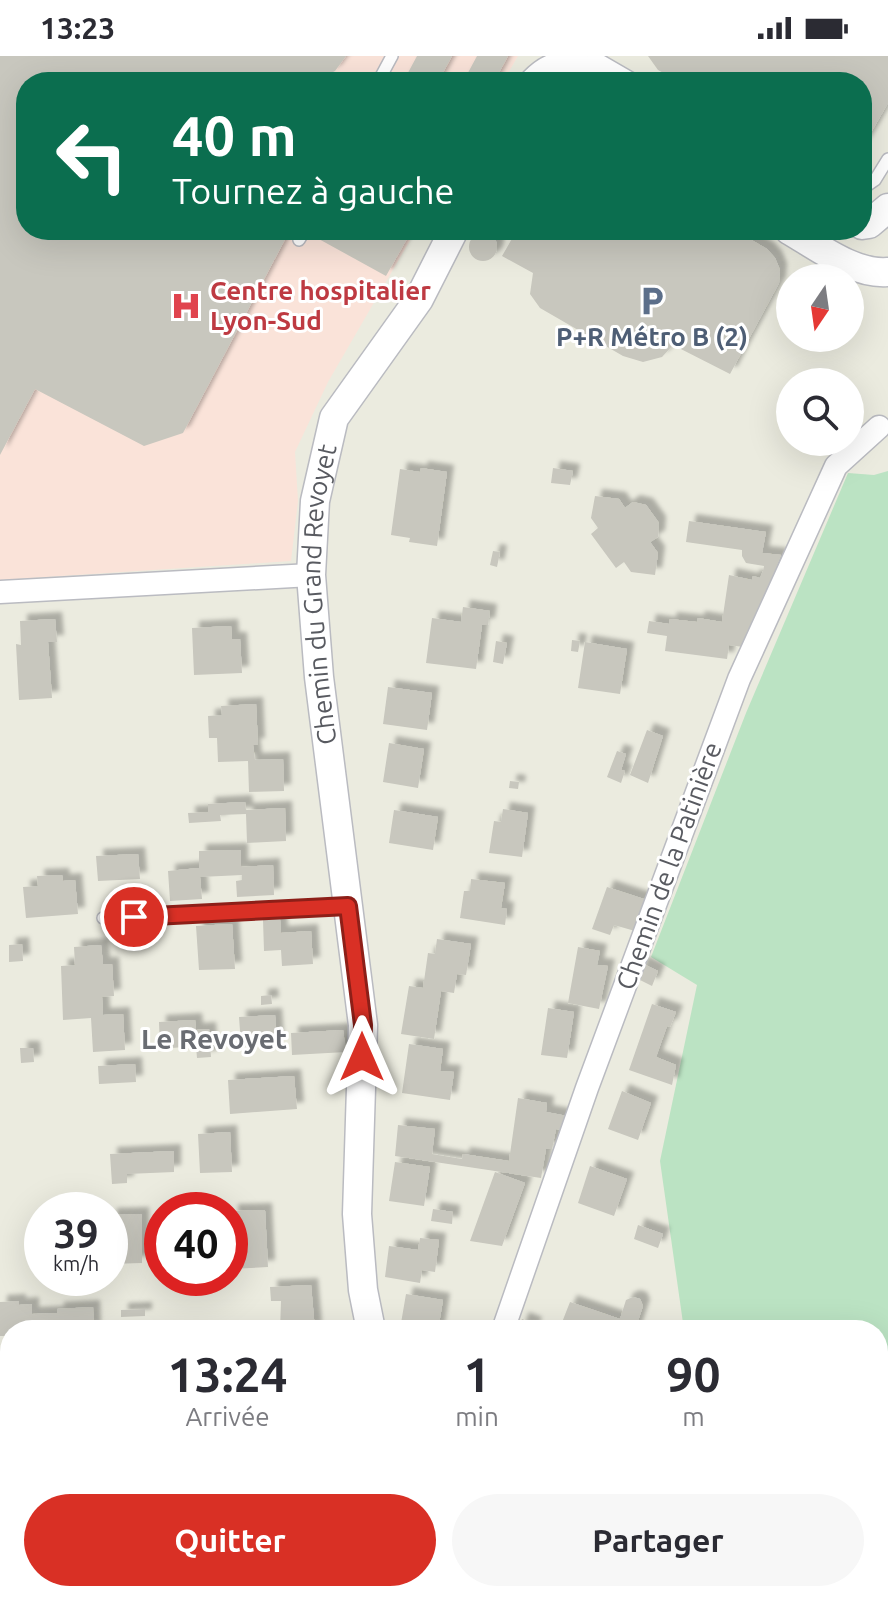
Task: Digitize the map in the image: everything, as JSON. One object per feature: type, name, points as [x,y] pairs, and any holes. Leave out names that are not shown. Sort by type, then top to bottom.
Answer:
[{"type":"street","points":[[543,72],[568,58],[589,72]]},
{"type":"street","points":[[872,221],[888,208]]},
{"type":"street","name":"Chemin du Grand Revoyet","points":[[369,1320],[363,1290],[357,1214],[363,1025],[319,677],[311,575],[315,501],[334,418],[419,299],[449,240]]},
{"type":"street","points":[[807,240],[850,264],[879,273],[888,272]]},
{"type":"street","name":"Chemin de la Patinière","points":[[506,1320],[587,1088],[739,679],[836,466],[879,427]]},
{"type":"street","points":[[0,592],[311,575]]},
{"type":"lane","points":[[593,56],[621,72]]},
{"type":"lane","points":[[872,182],[888,159]]},
{"type":"lane","points":[[103,918],[348,906]]},
{"type":"shaded area","name":"Centre hospitalier Lyon-Sud","points":[[0,56],[518,56],[509,72],[16,72],[16,240],[410,240],[328,382],[295,452],[298,501],[291,561],[0,580]]},
{"type":"green space","points":[[888,471],[888,1320],[683,1320],[660,1161],[697,985],[651,957],[746,713],[848,473],[874,475]]},
{"type":"building","points":[[0,56],[346,56],[333,72],[16,72],[16,240],[285,240],[183,433],[144,446],[35,389],[0,455]]},
{"type":"building","points":[[417,56],[452,56],[443,72],[408,72]]},
{"type":"building","points":[[477,56],[508,56],[499,72],[468,72]]},
{"type":"building","points":[[648,56],[888,56],[888,103],[872,131],[872,72],[658,70]]},
{"type":"building","points":[[321,240],[406,240],[386,276]]},
{"type":"building","points":[[471,240],[496,242],[496,252],[488,260],[478,260],[470,252]]},
{"type":"building","name":"P+R Métro B (2)","points":[[511,240],[751,240],[767,249],[778,264],[776,289],[730,374],[673,345],[662,357],[643,362],[623,356],[540,308],[530,294],[533,273],[502,256]]},
{"type":"building","points":[[421,468],[447,472],[437,546],[409,542],[410,538],[391,535],[400,469],[420,472]]},
{"type":"building","points":[[553,468],[573,471],[570,485],[551,483]]},
{"type":"building","points":[[595,496],[619,499],[625,508],[633,502],[646,505],[659,523],[658,537],[650,542],[658,553],[655,575],[631,572],[624,562],[616,568],[591,534],[598,528],[591,518]]},
{"type":"building","points":[[689,521],[766,532],[762,553],[781,555],[743,647],[729,645],[727,659],[665,651],[667,636],[647,633],[649,621],[669,624],[670,619],[697,622],[698,618],[722,622],[729,575],[752,580],[753,576],[760,578],[763,571],[764,566],[746,563],[742,550],[686,542]]},
{"type":"building","points":[[493,551],[500,552],[497,567],[490,565]]},
{"type":"building","points":[[463,607],[490,611],[488,625],[482,625],[476,669],[426,663],[432,618],[461,622]]},
{"type":"building","points":[[55,619],[57,642],[48,642],[52,698],[19,700],[16,644],[21,645],[20,621]]},
{"type":"building","points":[[231,626],[232,639],[240,639],[242,673],[194,675],[192,628]]},
{"type":"building","points":[[572,640],[580,641],[578,652],[571,651]]},
{"type":"building","points":[[496,641],[507,643],[503,664],[493,662]]},
{"type":"building","points":[[585,642],[627,649],[620,694],[578,688]]},
{"type":"building","points":[[388,687],[432,693],[427,730],[383,724]]},
{"type":"building","points":[[256,704],[258,745],[253,745],[255,760],[283,759],[284,791],[249,792],[248,761],[218,762],[217,738],[209,738],[208,716],[222,715],[221,706]]},
{"type":"building","points":[[647,730],[663,736],[648,783],[630,775]]},
{"type":"building","points":[[389,743],[424,749],[418,788],[383,782]]},
{"type":"building","points":[[617,751],[626,754],[621,783],[607,777]]},
{"type":"building","points":[[510,781],[519,782],[518,789],[509,788]]},
{"type":"building","points":[[245,802],[246,810],[285,808],[286,841],[247,843],[246,814],[220,815],[221,821],[189,823],[188,813],[208,812],[208,804]]},
{"type":"building","points":[[503,809],[528,813],[522,857],[489,853],[494,821],[501,822]]},
{"type":"building","points":[[394,810],[438,817],[433,850],[389,843]]},
{"type":"building","points":[[241,850],[241,867],[273,865],[274,895],[237,897],[236,881],[242,880],[242,875],[200,877],[202,899],[170,901],[168,871],[199,868],[199,851]]},
{"type":"building","points":[[138,854],[140,879],[98,881],[96,856]]},
{"type":"building","points":[[62,875],[63,881],[75,880],[78,914],[26,918],[23,887],[38,886],[37,876]]},
{"type":"building","points":[[471,879],[505,883],[501,908],[507,909],[505,925],[460,918],[464,891],[470,891]]},
{"type":"building","points":[[607,887],[647,900],[635,931],[614,925],[610,935],[592,929]]},
{"type":"building","points":[[280,919],[281,933],[311,931],[313,964],[282,966],[281,950],[264,951],[263,920]]},
{"type":"building","points":[[232,924],[235,969],[199,970],[196,926]]},
{"type":"building","points":[[437,939],[471,944],[466,975],[457,974],[454,993],[441,991],[434,1039],[401,1034],[409,986],[423,988],[428,953],[435,954]]},
{"type":"building","points":[[22,944],[23,961],[9,962],[9,945]]},
{"type":"building","points":[[101,945],[103,964],[112,964],[114,996],[102,997],[103,1015],[123,1014],[125,1050],[93,1052],[91,1018],[63,1020],[61,966],[75,965],[74,947]]},
{"type":"building","points":[[578,947],[600,951],[597,965],[608,966],[599,1009],[568,1003]]},
{"type":"building","points":[[641,963],[658,971],[652,986],[636,978]]},
{"type":"building","points":[[271,995],[272,1004],[261,1005],[261,996]]},
{"type":"building","points":[[652,1004],[676,1012],[670,1027],[667,1026],[656,1057],[676,1065],[672,1085],[629,1070]]},
{"type":"building","points":[[548,1008],[574,1012],[567,1058],[541,1055]]},
{"type":"building","points":[[275,1015],[277,1043],[241,1045],[239,1017]]},
{"type":"building","points":[[195,1020],[196,1030],[209,1029],[211,1057],[197,1058],[196,1046],[160,1049],[159,1022]]},
{"type":"building","points":[[343,1030],[346,1052],[292,1055],[291,1033]]},
{"type":"building","points":[[409,1044],[443,1049],[440,1071],[454,1072],[450,1100],[402,1093]]},
{"type":"building","points":[[20,1048],[33,1048],[34,1062],[21,1063]]},
{"type":"building","points":[[135,1064],[136,1082],[99,1084],[98,1066]]},
{"type":"building","points":[[294,1076],[297,1109],[230,1114],[228,1080]]},
{"type":"building","points":[[622,1091],[651,1103],[638,1140],[608,1129]]},
{"type":"building","points":[[518,1098],[547,1103],[546,1112],[567,1116],[562,1130],[556,1129],[552,1149],[546,1149],[541,1178],[395,1156],[398,1125],[435,1129],[432,1154],[462,1159],[463,1154],[509,1161]]},
{"type":"building","points":[[230,1132],[232,1172],[200,1173],[198,1134]]},
{"type":"building","points":[[174,1151],[174,1172],[127,1174],[127,1183],[112,1184],[110,1154]]},
{"type":"building","points":[[395,1162],[430,1167],[424,1206],[389,1201]]},
{"type":"building","points":[[590,1166],[627,1179],[614,1216],[578,1203]]},
{"type":"building","points":[[495,1172],[525,1183],[502,1246],[470,1241]]},
{"type":"building","points":[[433,1209],[453,1212],[452,1224],[431,1221]]},
{"type":"building","points":[[248,1210],[265,1210],[268,1267],[248,1268]]},
{"type":"building","points":[[128,1214],[142,1214],[142,1263],[128,1263]]},
{"type":"building","points":[[638,1225],[663,1234],[658,1248],[634,1239]]},
{"type":"building","points":[[420,1238],[439,1240],[435,1272],[422,1270],[420,1283],[385,1277],[389,1246],[418,1250]]},
{"type":"building","points":[[311,1285],[314,1320],[280,1320],[281,1301],[271,1301],[270,1287]]},
{"type":"building","points":[[406,1294],[443,1300],[440,1320],[402,1320]]},
{"type":"building","points":[[633,1297],[640,1299],[643,1306],[638,1320],[563,1320],[570,1302],[620,1319],[626,1300]]},
{"type":"building","points":[[0,1302],[32,1304],[32,1314],[93,1307],[94,1320],[0,1320]]},
{"type":"building","points":[[145,1309],[145,1316],[121,1317],[121,1310]]},
{"type":"place","name":"P+R Métro B (2)","points":[[652,301]]},
{"type":"place","name":"Centre hospitalier Lyon-Sud","points":[[186,306]]},
{"type":"district","name":"Le Revoyet","points":[[214,1039]]},
{"type":"route","points":[[134,917],[348,906],[363,1025],[362,1057]]}]
